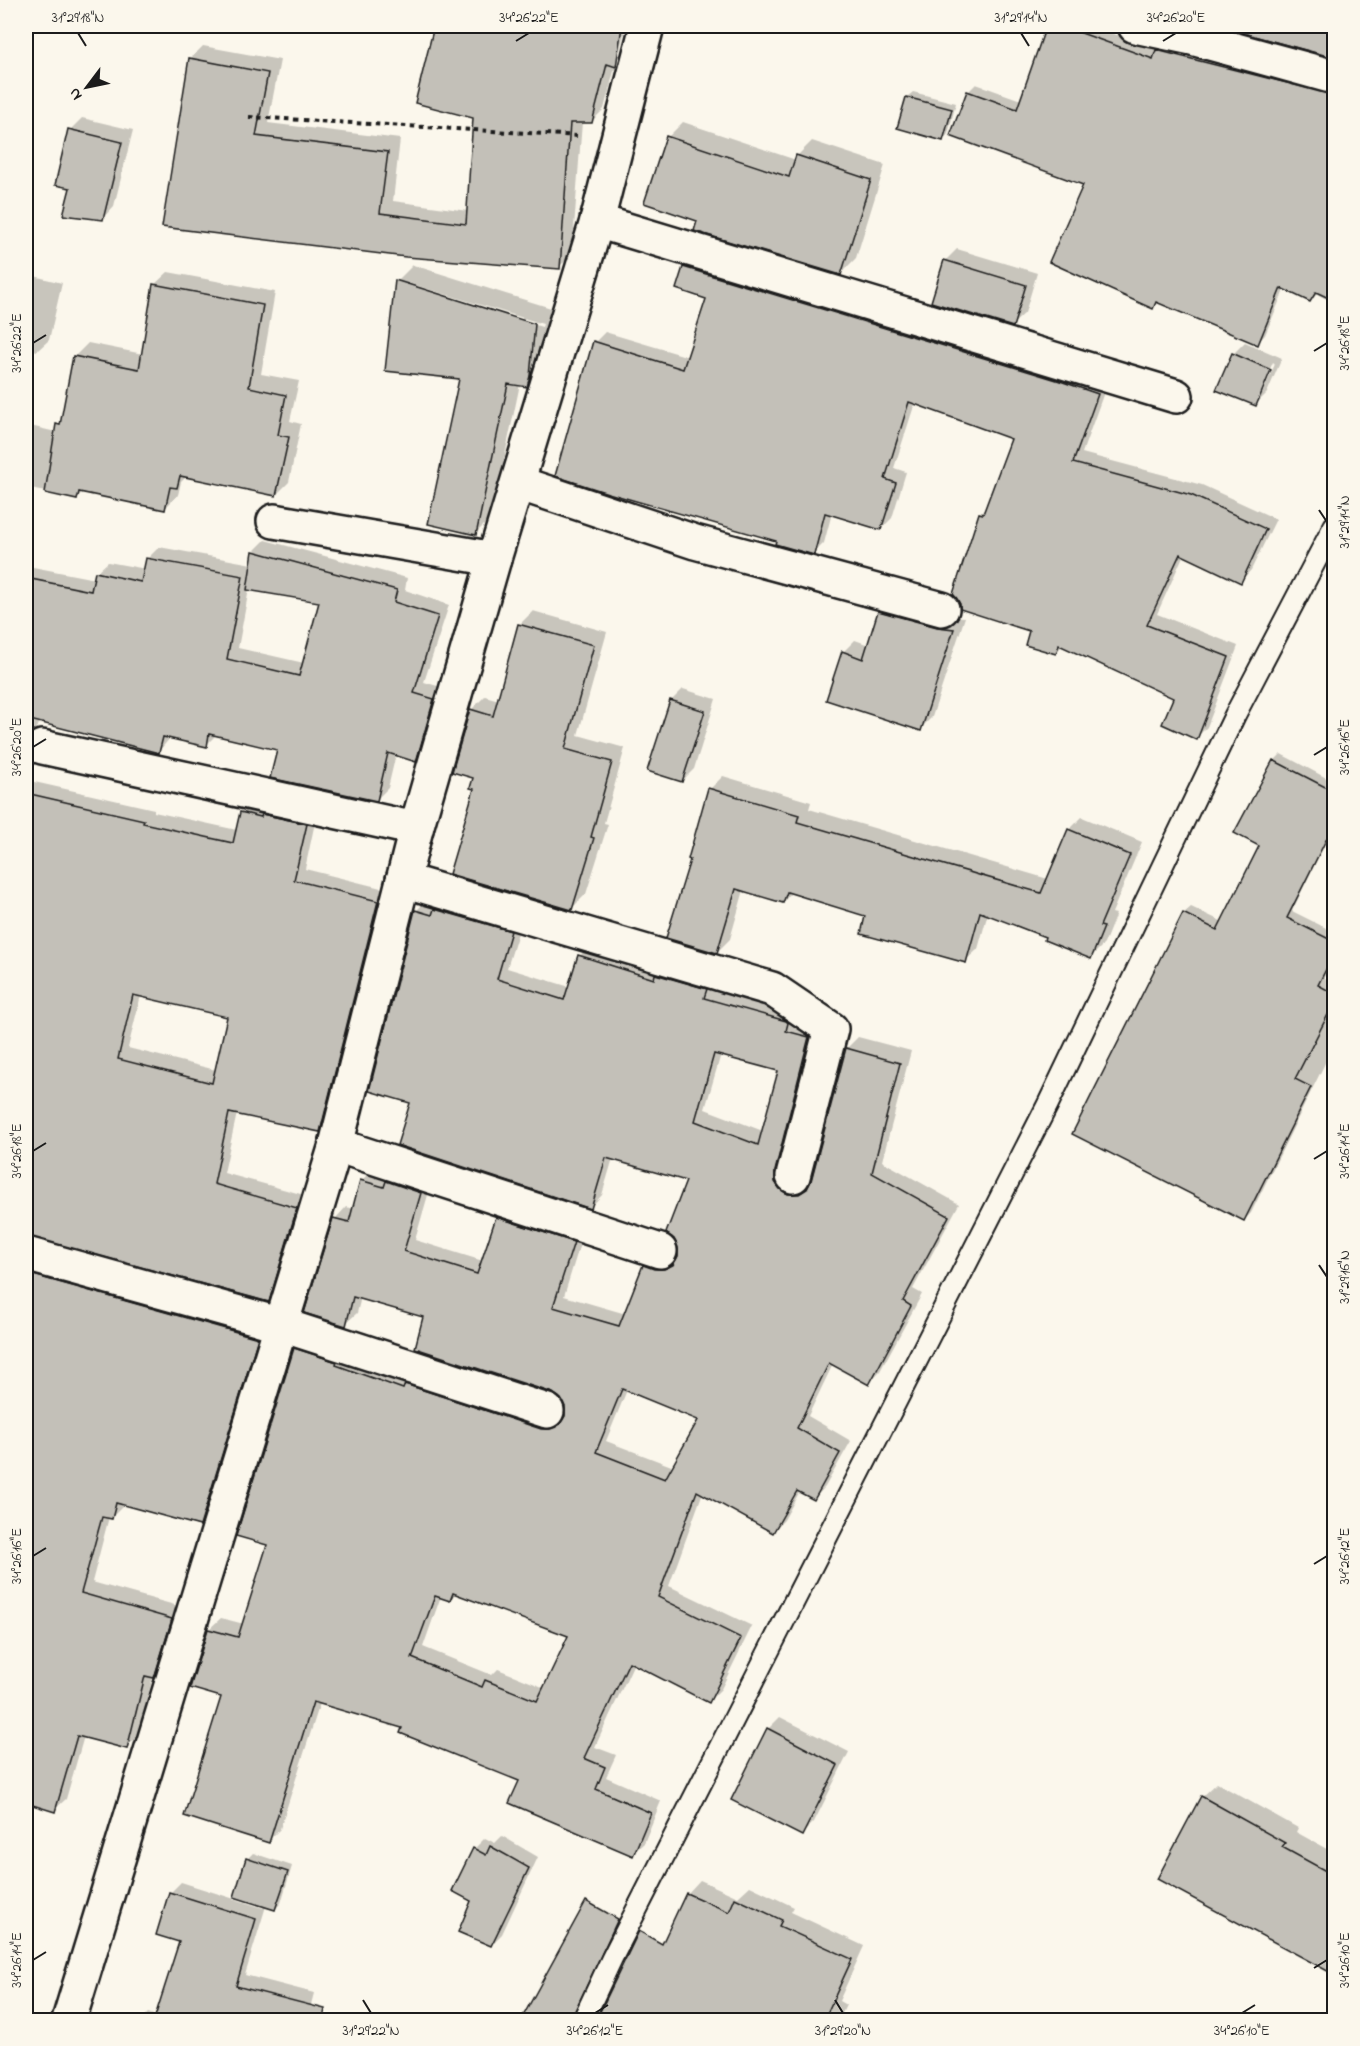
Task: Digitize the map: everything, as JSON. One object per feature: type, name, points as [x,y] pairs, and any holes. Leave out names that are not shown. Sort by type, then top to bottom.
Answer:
[{"type":"street","points":[[69,2020],[336,1145],[416,829],[494,559],[597,221],[647,26]]},
{"type":"street","points":[[1135,26],[1192,38],[1335,77]]},
{"type":"street","points":[[597,221],[1176,396]]},
{"type":"street","points":[[518,483],[695,542],[942,609]]},
{"type":"street","points":[[274,521],[494,559]]},
{"type":"street","points":[[42,747],[416,829]]},
{"type":"street","points":[[403,880],[772,989],[831,1029],[793,1176]]},
{"type":"street","points":[[336,1145],[660,1251]]},
{"type":"street","points":[[26,1254],[282,1325],[547,1411]]},
{"type":"lane","points":[[583,2020],[612,1958],[1048,1104],[1235,715],[1335,526]]},
{"type":"path","points":[[249,117],[618,138]]},
{"type":"building","points":[[434,26],[622,26],[616,67],[607,64],[592,123],[570,123],[560,269],[406,257],[162,227],[189,58],[268,73],[256,136],[388,152],[380,213],[466,224],[473,118],[415,103]]},
{"type":"building","points":[[1046,26],[1062,26],[1153,59],[1156,50],[1335,95],[1335,301],[1316,292],[1310,302],[1281,288],[1258,345],[1156,302],[1153,309],[1049,262],[1083,185],[950,136],[967,91],[1017,109]]},
{"type":"building","points":[[1217,26],[1315,26],[1335,30],[1335,58]]},
{"type":"building","points":[[906,97],[952,109],[943,141],[897,128]]},
{"type":"building","points":[[68,129],[122,142],[103,220],[63,215],[70,188],[55,185]]},
{"type":"building","points":[[666,136],[789,177],[796,155],[871,180],[841,275],[694,231],[697,221],[644,203]]},
{"type":"building","points":[[944,260],[1026,285],[1013,327],[931,302]]},
{"type":"building","points":[[683,267],[1098,394],[1073,463],[1191,495],[1266,529],[1241,583],[1180,554],[1147,625],[1229,657],[1197,740],[1162,724],[1173,698],[1059,645],[1056,654],[1025,645],[1029,631],[960,609],[960,604],[953,594],[979,513],[983,514],[1011,439],[909,402],[885,479],[896,483],[881,530],[825,513],[814,555],[775,544],[776,541],[555,476],[593,341],[683,369],[706,299],[676,289]]},
{"type":"building","points":[[395,280],[535,324],[527,387],[508,384],[476,535],[428,524],[459,379],[385,371]]},
{"type":"building","points":[[153,284],[263,305],[249,387],[286,395],[278,435],[289,437],[276,496],[180,476],[177,488],[170,487],[165,510],[79,492],[77,500],[45,493],[56,424],[60,425],[73,356],[139,369]]},
{"type":"building","points":[[1232,353],[1271,370],[1256,406],[1216,390]]},
{"type":"building","points":[[253,551],[397,590],[394,602],[438,616],[414,693],[434,699],[416,762],[388,753],[377,801],[270,778],[277,750],[209,734],[207,747],[163,737],[159,753],[26,719],[26,578],[91,591],[95,572],[141,582],[146,558],[243,576],[227,659],[299,676],[319,602],[247,590]]},
{"type":"building","points":[[878,611],[937,627],[954,629],[921,731],[826,700],[842,651],[863,659]]},
{"type":"building","points":[[518,624],[594,645],[565,749],[612,762],[591,837],[594,838],[572,910],[449,874],[474,789],[470,788],[473,778],[452,772],[470,709],[493,716]]},
{"type":"building","points":[[670,700],[705,711],[682,782],[647,771]]},
{"type":"building","points":[[1273,760],[1335,792],[1335,822],[1287,918],[1335,942],[1335,952],[1318,985],[1335,994],[1335,1001],[1295,1079],[1311,1087],[1244,1221],[1072,1134],[1183,913],[1217,930],[1259,846],[1234,833]]},
{"type":"building","points":[[708,788],[799,815],[797,822],[1041,893],[1068,829],[1130,855],[1100,926],[1104,927],[1091,959],[1044,940],[1045,937],[980,912],[966,963],[861,934],[865,916],[787,892],[783,903],[736,889],[717,953],[666,938],[690,860],[688,859]]},
{"type":"building","points":[[26,793],[233,843],[240,812],[261,817],[262,814],[307,824],[294,880],[378,901],[320,1132],[229,1113],[214,1184],[297,1208],[269,1302],[26,1236]],"holes":[[[133,995],[227,1017],[212,1083],[118,1059]]]},
{"type":"building","points":[[434,909],[511,931],[497,979],[564,1000],[578,955],[654,979],[655,974],[707,989],[704,998],[786,1021],[788,1023],[786,1031],[809,1037],[775,1171],[775,1182],[788,1194],[799,1194],[807,1189],[811,1181],[846,1048],[900,1063],[872,1173],[949,1216],[903,1301],[911,1306],[869,1385],[829,1363],[797,1428],[840,1453],[814,1500],[797,1491],[773,1533],[697,1491],[658,1597],[741,1638],[709,1703],[629,1662],[584,1758],[605,1767],[596,1789],[651,1813],[633,1856],[509,1803],[519,1781],[400,1733],[402,1728],[313,1702],[269,1843],[184,1816],[221,1697],[190,1688],[208,1629],[238,1637],[267,1545],[236,1536],[294,1348],[337,1362],[336,1365],[403,1389],[405,1384],[541,1429],[550,1429],[559,1425],[565,1416],[565,1407],[561,1399],[553,1393],[415,1348],[423,1317],[353,1297],[346,1326],[304,1313],[333,1218],[349,1222],[360,1180],[384,1187],[386,1181],[421,1193],[404,1251],[477,1274],[496,1217],[574,1242],[553,1307],[619,1326],[643,1265],[654,1269],[664,1269],[673,1265],[678,1256],[678,1248],[674,1239],[666,1233],[686,1181],[606,1158],[591,1209],[397,1145],[410,1103],[369,1091],[415,910],[432,915]],"holes":[[[714,1054],[778,1071],[758,1145],[695,1121]],[[622,1389],[698,1420],[665,1479],[596,1452]],[[453,1593],[568,1636],[537,1701],[485,1680],[482,1687],[412,1658],[435,1596],[450,1601]]]},
{"type":"building","points":[[26,1273],[258,1338],[200,1526],[116,1503],[112,1519],[102,1517],[81,1593],[172,1619],[154,1678],[145,1676],[127,1749],[77,1736],[55,1812],[26,1803]]},
{"type":"building","points":[[767,1728],[838,1765],[802,1836],[731,1800]]},
{"type":"building","points":[[1201,1796],[1285,1843],[1282,1847],[1335,1876],[1335,1975],[1157,1879]]},
{"type":"building","points":[[490,1846],[529,1868],[491,1946],[458,1932],[471,1901],[452,1891],[473,1848],[486,1855]]},
{"type":"building","points":[[246,1858],[288,1872],[275,1910],[234,1897]]},
{"type":"building","points":[[169,1892],[256,1919],[236,1986],[325,2009],[323,2020],[154,2020],[179,1942],[156,1935]]},
{"type":"building","points":[[686,1893],[729,1912],[735,1898],[782,1920],[779,1926],[852,1959],[824,2020],[596,2020],[639,1931],[662,1944]]},
{"type":"building","points":[[586,1901],[618,1919],[571,2020],[521,2020]]}]
